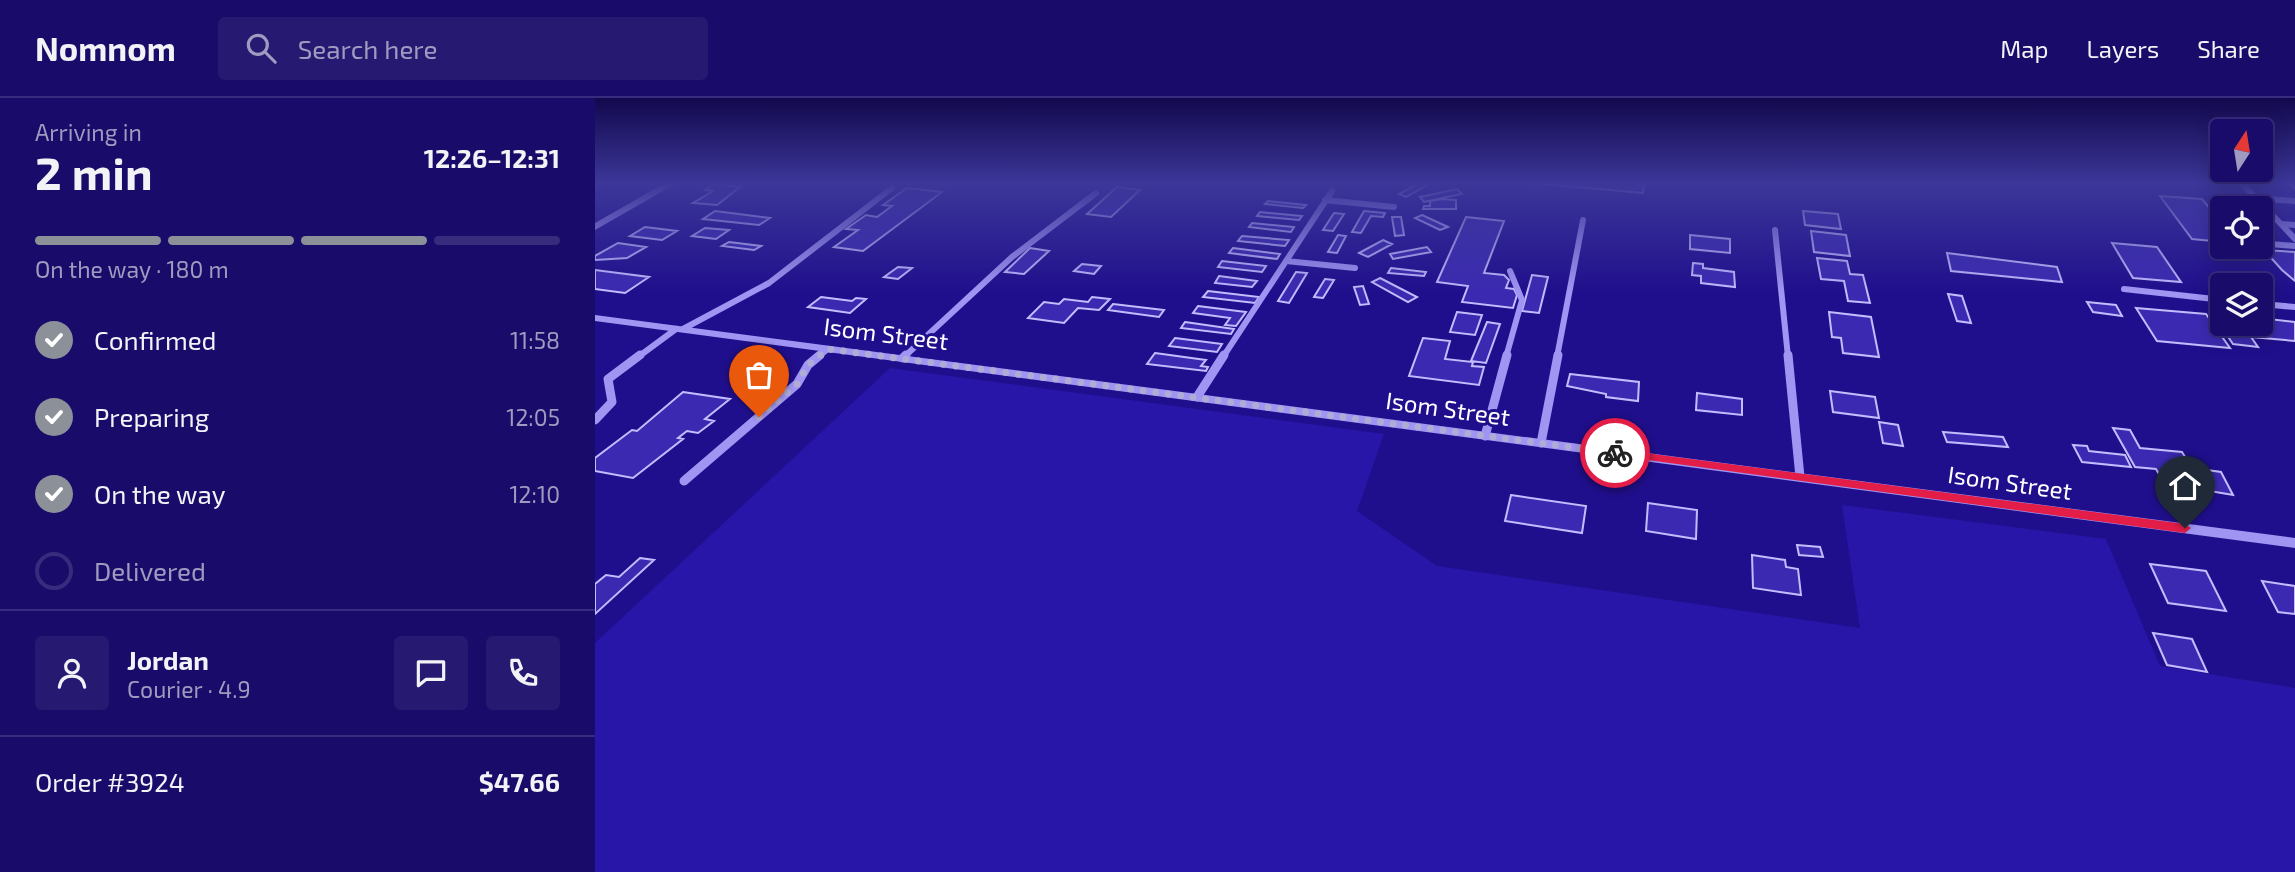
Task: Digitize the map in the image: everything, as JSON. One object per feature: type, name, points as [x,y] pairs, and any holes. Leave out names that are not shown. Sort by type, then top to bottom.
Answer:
[{"type":"street","name":"Isom Street","points":[[595,318],[2295,543]]},
{"type":"lane","points":[[595,420],[613,403],[614,396],[608,379],[680,329],[769,283],[852,219]]},
{"type":"lane","points":[[903,358],[1012,257],[1062,219]]},
{"type":"lane","points":[[1196,397],[1313,219]]},
{"type":"lane","points":[[2275,219],[2295,239]]},
{"type":"lane","points":[[1541,443],[1583,220]]},
{"type":"lane","points":[[2280,224],[2295,225]]},
{"type":"lane","points":[[1775,230],[1800,477]]},
{"type":"lane","points":[[2273,244],[2295,246]]},
{"type":"lane","points":[[1286,261],[1355,268]]},
{"type":"lane","points":[[1486,436],[1522,300],[1518,283],[1510,271]]},
{"type":"lane","points":[[2124,289],[2210,299]]},
{"type":"lane","points":[[2273,305],[2295,307]]},
{"type":"lane","points":[[684,481],[797,384],[808,365],[828,349]]},
{"type":"shaded area","points":[[890,368],[1384,434],[1357,511],[1437,566],[1860,628],[1842,505],[2106,539],[2160,666],[2295,688],[2295,872],[595,872],[595,643]]},
{"type":"building","points":[[704,219],[768,219],[759,225]]},
{"type":"building","points":[[860,219],[906,219],[863,251],[834,247],[858,230],[846,229]]},
{"type":"building","points":[[1330,219],[1341,219],[1333,231],[1323,230]]},
{"type":"building","points":[[1359,219],[1369,219],[1361,233],[1352,232]]},
{"type":"building","points":[[1392,219],[1401,219],[1404,235],[1395,236]]},
{"type":"building","points":[[1417,219],[1431,219],[1448,227],[1440,230]]},
{"type":"building","points":[[1465,219],[1504,221],[1484,273],[1504,275],[1509,280],[1506,288],[1514,289],[1517,295],[1513,308],[1462,302],[1468,286],[1437,282]]},
{"type":"building","points":[[1804,219],[1839,219],[1841,229],[1805,225]]},
{"type":"building","points":[[2177,219],[2210,219],[2210,241],[2192,239]]},
{"type":"building","points":[[1252,223],[1294,227],[1291,232],[1249,227]]},
{"type":"building","points":[[645,227],[677,231],[662,240],[630,236]]},
{"type":"building","points":[[705,228],[729,230],[716,239],[692,236]]},
{"type":"building","points":[[1811,231],[1846,235],[1850,256],[1814,252]]},
{"type":"building","points":[[1338,235],[1346,236],[1337,253],[1328,252]]},
{"type":"building","points":[[1690,235],[1730,239],[1730,253],[1690,249]]},
{"type":"building","points":[[1242,236],[1289,240],[1285,246],[1238,241]]},
{"type":"building","points":[[1383,240],[1392,244],[1368,257],[1359,253]]},
{"type":"building","points":[[729,242],[761,246],[754,250],[722,246]]},
{"type":"building","points":[[618,243],[646,247],[627,258],[595,260],[595,256]]},
{"type":"building","points":[[2112,243],[2157,247],[2181,282],[2133,278]]},
{"type":"building","points":[[1427,247],[1431,252],[1393,259],[1390,254]]},
{"type":"building","points":[[1030,248],[1049,251],[1024,274],[1005,272]]},
{"type":"building","points":[[1233,248],[1280,254],[1277,259],[1229,253]]},
{"type":"building","points":[[2273,251],[2295,252],[2295,281],[2272,259]]},
{"type":"building","points":[[1947,253],[2057,267],[2062,282],[1951,271]]},
{"type":"building","points":[[1817,258],[1847,261],[1850,274],[1863,275],[1870,303],[1848,301],[1844,281],[1821,279]]},
{"type":"building","points":[[1222,261],[1266,266],[1262,272],[1218,267]]},
{"type":"building","points":[[1693,263],[1703,264],[1703,268],[1734,272],[1735,287],[1701,283],[1701,276],[1692,275]]},
{"type":"building","points":[[1082,264],[1101,266],[1094,274],[1074,271]]},
{"type":"building","points":[[898,267],[912,268],[898,279],[884,277]]},
{"type":"building","points":[[1391,268],[1426,272],[1424,276],[1388,273]]},
{"type":"building","points":[[595,270],[649,277],[625,293],[595,289]]},
{"type":"building","points":[[1296,272],[1307,273],[1289,303],[1278,301]]},
{"type":"building","points":[[1532,275],[1548,277],[1539,313],[1522,311]]},
{"type":"building","points":[[1219,276],[1257,281],[1252,287],[1215,283]]},
{"type":"building","points":[[1380,278],[1417,297],[1408,302],[1372,282]]},
{"type":"building","points":[[1325,279],[1334,280],[1323,298],[1314,297]]},
{"type":"building","points":[[1363,286],[1369,304],[1360,305],[1354,287]]},
{"type":"building","points":[[1208,291],[1259,297],[1255,303],[1203,297]]},
{"type":"building","points":[[1948,294],[1962,296],[1971,323],[1957,321]]},
{"type":"building","points":[[821,297],[852,301],[856,298],[866,299],[850,313],[808,307]]},
{"type":"building","points":[[1092,297],[1110,299],[1099,310],[1078,308],[1064,323],[1028,318],[1044,302],[1059,304],[1064,299],[1088,302]]},
{"type":"building","points":[[2087,302],[2116,305],[2122,316],[2093,312]]},
{"type":"building","points":[[1113,304],[1164,310],[1159,317],[1108,310]]},
{"type":"building","points":[[1198,306],[1246,312],[1236,326],[1225,325],[1230,318],[1193,313]]},
{"type":"building","points":[[2136,308],[2206,314],[2210,320],[2210,336],[2222,336],[2230,348],[2157,341]]},
{"type":"building","points":[[1457,312],[1482,315],[1475,335],[1450,332]]},
{"type":"building","points":[[1829,312],[1871,317],[1879,357],[1843,353],[1841,338],[1832,337]]},
{"type":"building","points":[[2273,319],[2295,322],[2295,341],[2251,337],[2258,347],[2233,344],[2228,336],[2273,336]]},
{"type":"building","points":[[1185,322],[1234,329],[1231,334],[1181,328]]},
{"type":"building","points":[[1487,322],[1500,324],[1486,363],[1471,361]]},
{"type":"building","points":[[1175,338],[1222,344],[1217,352],[1169,346]]},
{"type":"building","points":[[1423,338],[1450,341],[1445,359],[1473,362],[1472,366],[1484,367],[1479,385],[1409,376]]},
{"type":"building","points":[[1155,353],[1206,360],[1201,366],[1208,367],[1206,371],[1147,364]]},
{"type":"building","points":[[1570,374],[1639,382],[1638,401],[1606,397],[1606,394],[1567,386]]},
{"type":"building","points":[[1830,391],[1875,397],[1879,418],[1833,412]]},
{"type":"building","points":[[683,392],[730,399],[705,419],[714,421],[698,433],[687,431],[678,438],[683,439],[633,478],[595,471],[595,458],[632,430],[637,431]]},
{"type":"building","points":[[1697,393],[1742,399],[1742,415],[1696,410]]},
{"type":"building","points":[[1879,422],[1898,425],[1903,446],[1883,443]]},
{"type":"building","points":[[2113,428],[2130,430],[2140,448],[2182,452],[2195,473],[2175,471],[2179,478],[2160,476],[2156,469],[2135,467]]},
{"type":"building","points":[[1943,432],[2003,437],[2008,447],[1947,442]]},
{"type":"building","points":[[2073,445],[2087,446],[2089,451],[2125,455],[2131,467],[2082,462]]},
{"type":"building","points":[[2193,468],[2221,472],[2233,495],[2204,490]]},
{"type":"building","points":[[1511,495],[1586,506],[1582,533],[1505,521]]},
{"type":"building","points":[[1648,503],[1697,510],[1696,539],[1646,531]]},
{"type":"building","points":[[1797,545],[1820,547],[1823,557],[1799,555]]},
{"type":"building","points":[[1752,555],[1785,560],[1786,567],[1798,569],[1801,595],[1753,588]]},
{"type":"building","points":[[640,558],[654,560],[595,614],[595,584],[606,575],[619,577]]},
{"type":"building","points":[[2150,564],[2206,571],[2226,611],[2168,603]]},
{"type":"building","points":[[2262,581],[2295,586],[2295,614],[2278,612]]},
{"type":"building","points":[[2153,633],[2192,639],[2207,672],[2167,665]]},
{"type":"way so far","points":[[759,417],[797,384],[808,365],[828,349],[1615,453]]},
{"type":"route","points":[[1615,453],[2185,528]]}]
